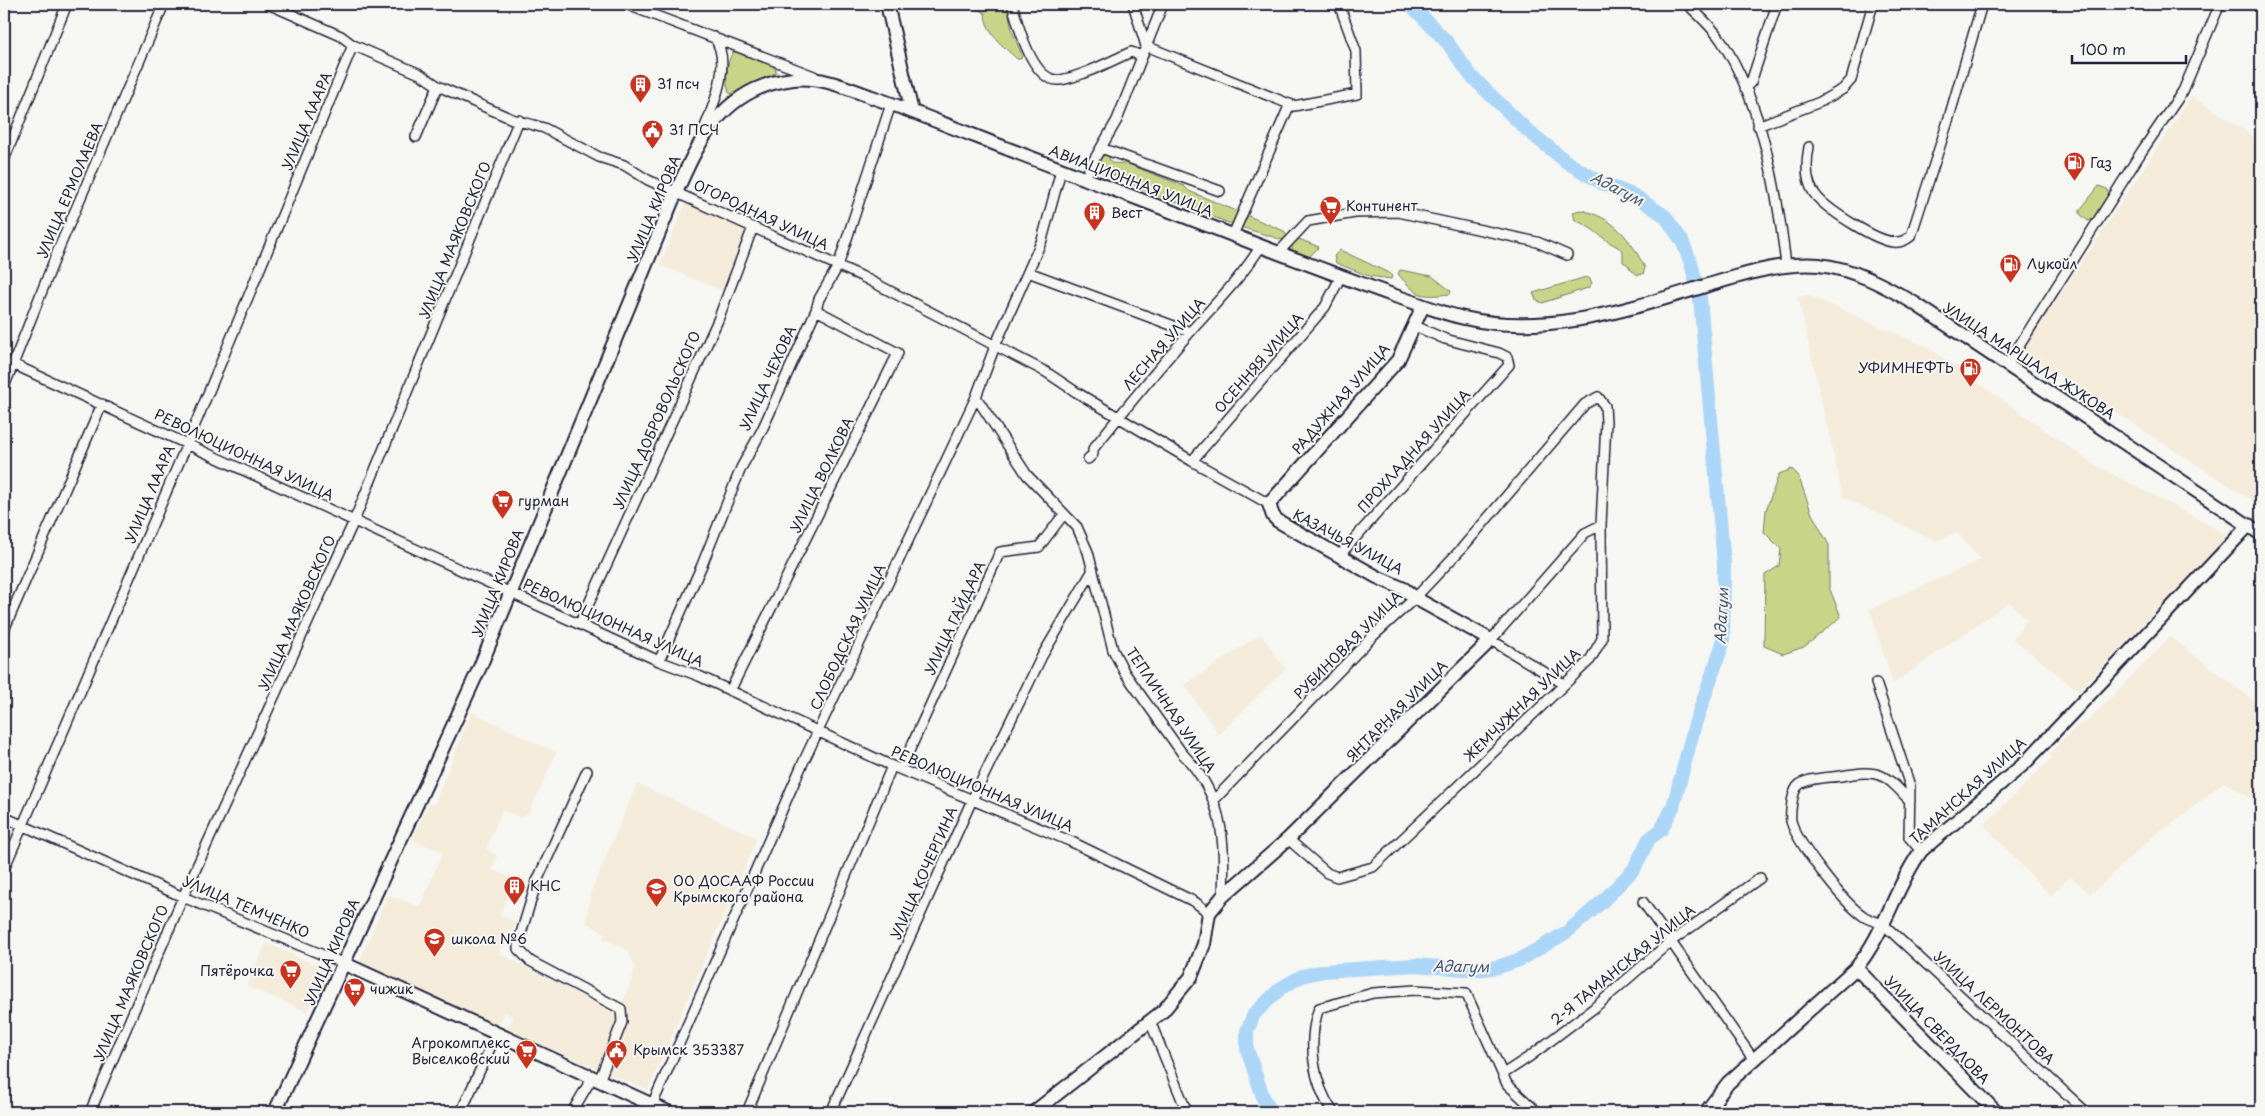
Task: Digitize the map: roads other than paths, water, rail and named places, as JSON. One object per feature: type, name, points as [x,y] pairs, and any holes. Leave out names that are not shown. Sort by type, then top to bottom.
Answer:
[{"type":"main road","points":[[887,4],[912,112]]},
{"type":"main road","name":"УЛИЦА КИРОВА","points":[[276,1112],[480,667],[677,191],[694,155],[714,122],[727,108],[745,96],[790,79],[826,81]]},
{"type":"main road","name":"АВИАЦИОННАЯ УЛИЦА","points":[[826,81],[1233,235],[1340,278],[1464,318],[1526,325],[1582,321],[1637,307],[1761,269]]},
{"type":"main road","name":"УЛИЦА МАРШАЛА ЖУКОВА","points":[[1761,269],[1786,265],[1822,266],[1864,276],[1914,303],[2261,534]]},
{"type":"main road","name":"РАДУЖНАЯ УЛИЦА","points":[[1269,504],[1398,360],[1423,306]]},
{"type":"main road","name":"КАЗАЧЬЯ УЛИЦА","points":[[1269,504],[1273,516],[1278,521],[1339,556],[1404,589],[1415,598],[1491,640]]},
{"type":"main road","name":"ТАМАНСКАЯ УЛИЦА","points":[[1709,1108],[1728,1084],[1856,968],[1870,952],[1909,868],[1921,851],[2025,764],[2249,525]]},
{"type":"main road","name":"ЯНТАРНАЯ УЛИЦА","points":[[1209,913],[1223,896],[1288,839],[1491,640]]},
{"type":"main road","points":[[1034,1112],[1174,1000],[1190,977],[1204,944],[1209,913]]},
{"type":"main road","name":"УЛИЦА ТЕМЧЕНКО","points":[[345,964],[595,1079],[651,1109],[668,1112]]},
{"type":"main road","name":"УЛИЦА СВЕРДЛОВА","points":[[1856,968],[1996,1112]]},
{"type":"street","points":[[4,160],[67,4]]},
{"type":"street","name":"УЛИЦА ЕРМОЛАЕВА","points":[[4,387],[59,248],[164,4]]},
{"type":"street","name":"ОГОРОДНАЯ УЛИЦА","points":[[268,4],[341,36],[353,46],[420,74],[438,86],[519,120],[544,128],[599,157],[624,165],[648,180],[677,191],[838,266],[995,346]]},
{"type":"street","name":"АВИАЦИОННАЯ УЛИЦА","points":[[625,4],[826,81]]},
{"type":"street","points":[[1012,4],[1034,62],[1043,75],[1050,79],[1059,80],[1070,77],[1131,52],[1142,56]]},
{"type":"street","points":[[1133,4],[1146,46]]},
{"type":"street","points":[[1085,179],[1117,120],[1162,4]]},
{"type":"street","points":[[1146,46],[1294,106],[1357,94],[1356,51],[1339,4]]},
{"type":"street","points":[[1687,4],[1707,22],[1721,41],[1745,88],[1774,180],[1786,265]]},
{"type":"street","points":[[1745,88],[1751,82],[1777,4]]},
{"type":"street","points":[[1758,126],[1788,116],[1843,89],[1851,80],[1873,4]]},
{"type":"street","points":[[1809,146],[1807,157],[1808,180],[1817,197],[1842,215],[1881,238],[1894,242],[1904,241],[1911,236],[1948,121],[1982,4]]},
{"type":"street","points":[[2007,365],[2142,152],[2183,91],[2220,4]]},
{"type":"street","points":[[694,155],[711,112],[720,80],[720,49],[714,37]]},
{"type":"street","name":"УЛИЦА ЛААРА","points":[[4,869],[187,444],[353,46]]},
{"type":"street","points":[[416,136],[438,86]]},
{"type":"street","name":"УЛИЦА ЧЕХОВА","points":[[659,661],[702,565],[740,468],[762,430],[816,310],[818,299],[838,266],[891,104]]},
{"type":"street","points":[[1233,235],[1290,104]]},
{"type":"street","name":"УЛИЦА МАЯКОВСКОГО","points":[[90,1112],[184,897],[354,521],[519,120]]},
{"type":"street","points":[[1101,148],[1220,191]]},
{"type":"street","name":"СЛОБОДСКАЯ УЛИЦА","points":[[651,1109],[818,732],[976,397],[995,346],[1042,240],[1061,170]]},
{"type":"street","points":[[1278,253],[1308,221],[1356,212],[1398,212],[1537,242],[1567,255]]},
{"type":"street","name":"УЛИЦА ДОБРОВОЛЬСКОГО","points":[[580,623],[718,320],[753,227]]},
{"type":"street","name":"ЛЕСНАЯ УЛИЦА","points":[[1088,459],[1093,454],[1093,449],[1190,332],[1245,272],[1261,246]]},
{"type":"street","points":[[1028,272],[1190,332]]},
{"type":"street","name":"ОСЕННЯЯ УЛИЦА","points":[[1192,461],[1325,307],[1340,278]]},
{"type":"street","name":"УЛИЦА ВОЛКОВА","points":[[730,691],[898,353],[816,310]]},
{"type":"street","name":"ПРОХЛАДНАЯ УЛИЦА","points":[[1339,556],[1509,365],[1506,357],[1499,353],[1445,339],[1415,326]]},
{"type":"street","name":"КАЗАЧЬЯ УЛИЦА","points":[[995,346],[1061,380],[1076,392],[1269,504]]},
{"type":"street","name":"РЕВОЛЮЦИОННАЯ УЛИЦА","points":[[4,360],[510,593],[580,623],[659,661],[730,691],[892,766],[1072,842],[1195,902],[1209,913]]},
{"type":"street","name":"ЖЕМЧУЖНАЯ УЛИЦА","points":[[1288,839],[1327,873],[1337,877],[1373,866],[1590,660],[1602,639],[1601,525],[1606,422],[1605,406],[1598,396]]},
{"type":"street","name":"РУБИНОВАЯ УЛИЦА","points":[[1214,800],[1371,638],[1415,598],[1463,547],[1585,404],[1598,396]]},
{"type":"street","name":"ТЕПЛИЧНАЯ УЛИЦА","points":[[976,397],[1026,474],[1077,527],[1088,552],[1113,650],[1121,666],[1182,753],[1193,764],[1214,800],[1224,837],[1223,896]]},
{"type":"street","points":[[4,630],[102,404]]},
{"type":"street","name":"УЛИЦА ГАЙДАРА","points":[[901,769],[1000,552],[1039,547],[1064,514]]},
{"type":"street","name":"ЯНТАРНАЯ УЛИЦА","points":[[1491,640],[1585,533],[1601,525]]},
{"type":"street","name":"УЛИЦА КОЧЕРГИНА","points":[[831,1112],[972,800],[1042,656],[1092,570]]},
{"type":"street","name":"КАЗАЧЬЯ УЛИЦА","points":[[1491,640],[1564,684]]},
{"type":"street","points":[[1876,682],[1910,786],[1909,838],[1921,851]]},
{"type":"street","points":[[747,1112],[892,766]]},
{"type":"street","points":[[572,1112],[595,1079],[622,1022],[621,1009],[530,961],[518,949],[518,943],[537,881],[588,771]]},
{"type":"street","name":"УЛИЦА ЛЕРМОНТОВА","points":[[1910,801],[1889,779],[1876,773],[1856,773],[1806,782],[1798,787],[1793,799],[1791,820],[1802,841],[1846,903],[1864,917],[1883,924],[2086,1112]]},
{"type":"street","name":"УЛИЦА ТЕМЧЕНКО","points":[[4,817],[184,897],[345,964]]},
{"type":"street","name":"2-Я ТАМАНСКАЯ УЛИЦА","points":[[1503,1074],[1594,1008],[1670,942],[1760,878]]},
{"type":"street","points":[[1643,902],[1754,1060]]},
{"type":"street","points":[[1333,1112],[1316,1079],[1314,1023],[1319,1008],[1373,993],[1415,990],[1466,993],[1507,1084],[1537,1112]]},
{"type":"street","points":[[1150,1021],[1188,1112]]},
{"type":"street","points":[[461,1112],[496,1034]]},
{"type":"street","points":[[1709,1108],[1725,1112]]},
{"type":"waterway","name":"Адагум","points":[[1272,1112],[1264,1100],[1247,1049],[1247,1031],[1254,1014],[1281,988],[1302,976],[1324,971],[1416,965],[1476,970],[1498,967],[1519,960],[1567,932],[1603,901],[1634,869],[1649,839],[1661,830],[1673,807],[1695,724],[1723,643],[1724,563],[1700,298],[1691,263],[1682,241],[1665,216],[1635,196],[1602,183],[1568,163],[1527,130],[1471,76],[1447,42],[1410,4]]},
{"type":"place","name":"31 псч","points":[[641,103]]},
{"type":"place","name":"31 ПСЧ","points":[[653,149]]},
{"type":"place","name":"Газ","points":[[2074,182]]},
{"type":"place","name":"Континент","points":[[1330,225]]},
{"type":"place","name":"Вест","points":[[1095,232]]},
{"type":"place","name":"Лукойл","points":[[2011,283]]},
{"type":"place","name":"УФИМНЕФТЬ","points":[[1970,387]]},
{"type":"place","name":"гурман","points":[[502,520]]},
{"type":"place","name":"КНС","points":[[514,905]]},
{"type":"place","name":"ОО ДОСААФ России Крымского района","points":[[657,908]]},
{"type":"place","name":"школа №6","points":[[435,958]]},
{"type":"place","name":"Пятёрочка","points":[[290,990]]},
{"type":"place","name":"чижик","points":[[354,1008]]},
{"type":"place","name":"Крымск 353387","points":[[617,1069]]},
{"type":"place","name":"Агрокомплекс Выселковский","points":[[526,1070]]}]
